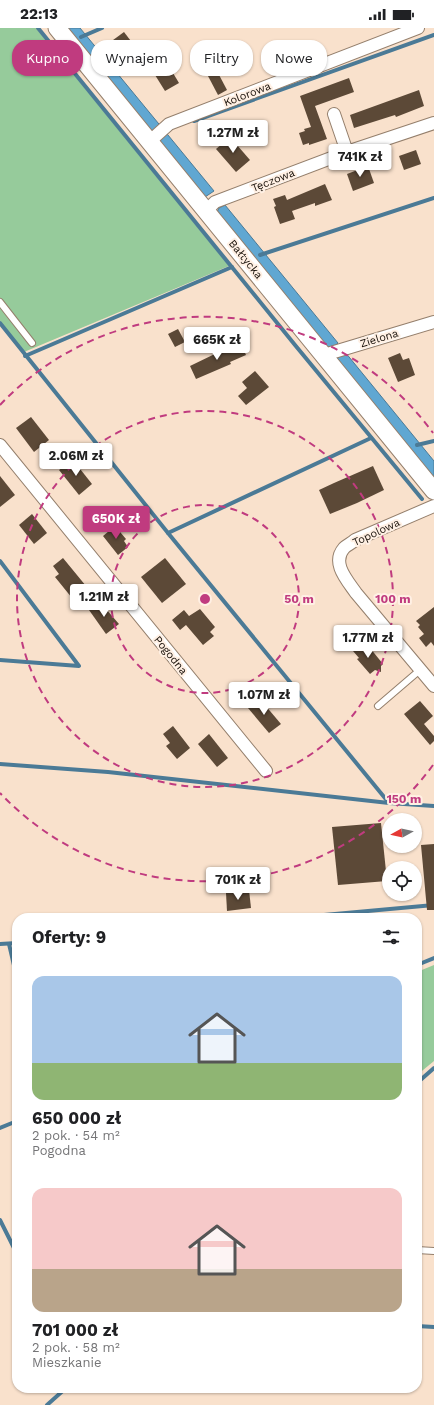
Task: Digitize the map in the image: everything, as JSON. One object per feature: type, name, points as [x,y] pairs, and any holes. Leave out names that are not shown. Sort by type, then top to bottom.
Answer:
[{"type":"main road","name":"Bałtycka","points":[[57,28],[152,139],[206,211],[434,491]]},
{"type":"street","name":"Kolorowa","points":[[152,139],[169,124],[418,28]]},
{"type":"street","points":[[334,114],[347,152]]},
{"type":"street","name":"Tęczowa","points":[[206,211],[215,202],[347,152],[434,123]]},
{"type":"street","name":"Zielona","points":[[324,355],[434,322]]},
{"type":"street","name":"Pogodna","points":[[0,445],[266,771]]},
{"type":"street","name":"Topolowa","points":[[434,506],[355,540],[345,547],[340,557],[339,567],[345,579],[356,593],[434,686]]},
{"type":"lane","points":[[0,302],[32,343]]},
{"type":"lane","points":[[378,706],[420,670]]},
{"type":"lane","points":[[422,1250],[434,1251]]},
{"type":"green space","points":[[0,28],[36,28],[46,40],[12,40],[12,76],[75,76],[229,266],[24,352],[0,321]]},
{"type":"green space","points":[[434,965],[434,1061],[422,1071],[422,970]]},
{"type":"water","points":[[68,28],[80,28],[91,41],[91,56],[83,47],[83,40],[78,40]]},
{"type":"water","points":[[107,76],[119,76],[214,191],[205,197]]},
{"type":"water","points":[[225,205],[338,343],[337,344],[332,347],[326,347],[217,212],[219,208]]},
{"type":"water","points":[[345,352],[434,461],[434,479],[335,359]]},
{"type":"building","points":[[124,32],[130,40],[113,40]]},
{"type":"building","points":[[156,76],[175,76],[179,83],[165,91]]},
{"type":"building","points":[[208,76],[220,76],[227,90],[218,95]]},
{"type":"building","points":[[349,78],[354,92],[315,106],[327,139],[309,145],[309,143],[303,145],[299,133],[305,131],[304,129],[311,127],[300,96]]},
{"type":"building","points":[[419,90],[424,106],[396,117],[395,115],[354,128],[350,115]]},
{"type":"building","points":[[230,137],[250,160],[236,172],[216,149]]},
{"type":"building","points":[[416,150],[421,164],[404,170],[399,156]]},
{"type":"building","points":[[368,166],[374,183],[353,191],[347,174]]},
{"type":"building","points":[[325,184],[332,200],[315,206],[315,203],[292,211],[295,219],[280,224],[273,199],[285,195],[287,200]]},
{"type":"building","points":[[178,329],[185,342],[175,347],[168,334]]},
{"type":"building","points":[[241,344],[246,355],[230,362],[231,364],[196,379],[190,366],[223,350],[224,352]]},
{"type":"building","points":[[400,353],[403,360],[409,358],[415,375],[398,382],[388,358]]},
{"type":"building","points":[[255,371],[269,387],[246,405],[238,396],[247,388],[242,382]]},
{"type":"building","points":[[31,417],[49,440],[34,452],[16,428]]},
{"type":"building","points":[[73,460],[92,484],[79,495],[59,470]]},
{"type":"building","points":[[373,466],[384,490],[330,514],[319,490]]},
{"type":"building","points":[[0,476],[15,495],[0,507]]},
{"type":"building","points":[[32,514],[47,533],[34,544],[19,525]]},
{"type":"building","points":[[115,526],[126,539],[124,541],[128,547],[118,555],[103,536]]},
{"type":"building","points":[[63,558],[86,586],[72,598],[55,577],[59,574],[53,566]]},
{"type":"building","points":[[165,558],[186,584],[162,603],[141,577]]},
{"type":"building","points":[[99,601],[119,624],[106,634],[89,610]]},
{"type":"building","points":[[434,607],[434,646],[431,642],[426,647],[419,638],[424,634],[418,627],[420,625],[416,621]]},
{"type":"building","points":[[200,609],[215,627],[210,632],[214,636],[203,645],[186,625],[180,630],[172,620],[184,610],[189,616]]},
{"type":"building","points":[[363,643],[369,649],[370,648],[383,664],[381,666],[381,672],[375,670],[370,674],[357,659],[359,658],[353,651]]},
{"type":"building","points":[[259,698],[281,724],[269,733],[248,708]]},
{"type":"building","points":[[420,701],[433,716],[424,724],[434,736],[434,741],[430,745],[404,714]]},
{"type":"building","points":[[173,726],[190,748],[177,759],[166,746],[170,743],[163,734]]},
{"type":"building","points":[[209,734],[228,758],[217,767],[198,744]]},
{"type":"building","points":[[381,823],[382,853],[384,853],[385,861],[382,861],[382,881],[338,885],[332,827]]},
{"type":"building","points":[[434,844],[434,910],[427,910],[422,845]]},
{"type":"building","points":[[249,890],[251,908],[227,911],[226,893]]},
{"type":"waterway","points":[[38,28],[422,499]]},
{"type":"waterway","points":[[81,37],[102,28]]},
{"type":"waterway","points":[[194,121],[434,35]]},
{"type":"waterway","points":[[260,255],[434,198]]},
{"type":"waterway","points":[[25,356],[232,267]]},
{"type":"waterway","points":[[0,323],[168,533],[389,803]]},
{"type":"waterway","points":[[168,533],[371,438]]},
{"type":"waterway","points":[[417,445],[434,441]]},
{"type":"waterway","points":[[0,561],[79,666],[0,660]]},
{"type":"waterway","points":[[0,764],[108,772],[389,803],[434,806]]},
{"type":"waterway","points":[[346,913],[434,905]]},
{"type":"waterway","points":[[0,944],[12,943]]},
{"type":"waterway","points":[[9,944],[12,957]]},
{"type":"waterway","points":[[422,963],[434,958]]},
{"type":"waterway","points":[[422,1079],[434,1068]]},
{"type":"waterway","points":[[0,1128],[12,1123]]},
{"type":"waterway","points":[[0,1220],[12,1244]]},
{"type":"waterway","points":[[422,1326],[434,1327]]},
{"type":"waterway","points":[[47,1405],[60,1393]]}]
